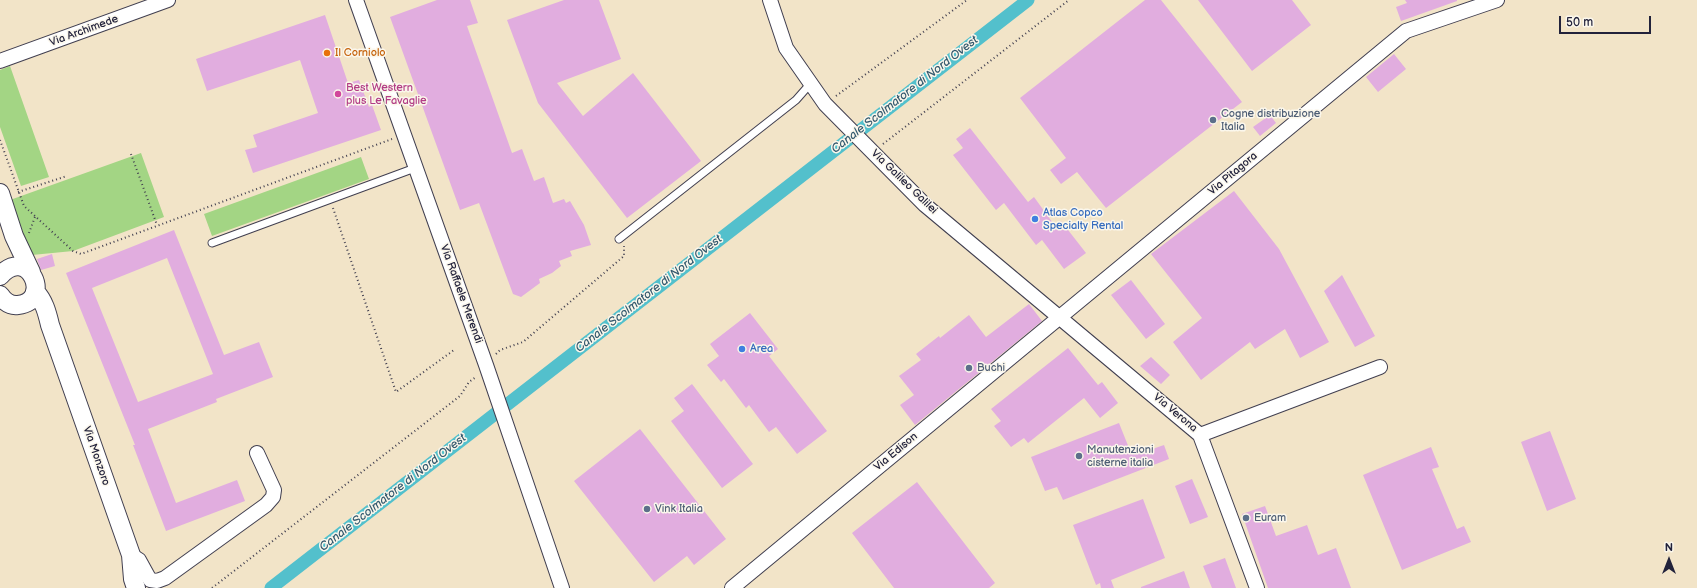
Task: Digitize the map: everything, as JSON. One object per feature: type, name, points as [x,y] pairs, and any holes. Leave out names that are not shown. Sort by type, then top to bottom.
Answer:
[{"type":"street","name":"Via Archimede","points":[[0,61],[168,0]]},
{"type":"street","name":"Via Raffaele Merendi","points":[[356,0],[488,370],[562,588]]},
{"type":"street","name":"Via Galileo Galilei","points":[[770,0],[786,48],[828,107],[925,205],[1061,317]]},
{"type":"street","name":"Via Pitagora","points":[[1061,317],[1406,31],[1497,0]]},
{"type":"street","points":[[0,193],[14,236],[15,259],[5,272]]},
{"type":"street","name":"Via Monzoro","points":[[14,236],[36,284],[35,291],[41,298],[131,555],[133,579],[136,588]]},
{"type":"street","points":[[5,272],[21,267],[31,272]]},
{"type":"street","points":[[6,300],[30,300],[35,291]]},
{"type":"street","points":[[6,300],[33,307],[39,311],[50,325]]},
{"type":"street","name":"Via Verona","points":[[1061,317],[1200,435],[1257,588]]},
{"type":"street","name":"Via Edison","points":[[732,588],[1061,317]]},
{"type":"street","points":[[1200,435],[1380,367]]},
{"type":"street","points":[[131,555],[139,560],[150,580],[157,581],[165,578],[266,505],[273,497],[274,490],[257,452]]},
{"type":"lane","points":[[619,240],[796,100],[811,84]]},
{"type":"lane","points":[[212,242],[415,168]]},
{"type":"path","points":[[828,107],[860,80],[967,0]]},
{"type":"path","points":[[870,150],[1069,0]]},
{"type":"path","points":[[0,140],[24,206],[73,251],[80,254],[404,135]]},
{"type":"path","points":[[131,154],[157,225]]},
{"type":"path","points":[[18,192],[67,176]]},
{"type":"path","points":[[330,199],[396,392],[454,350]]},
{"type":"path","points":[[212,588],[460,396],[469,382],[488,370],[500,350],[523,342],[624,256],[624,245],[619,240]]},
{"type":"green space","points":[[10,66],[49,177],[21,186],[0,127],[0,70]]},
{"type":"green space","points":[[141,153],[164,217],[73,251],[32,255],[10,200]]},
{"type":"green space","points":[[361,157],[369,179],[212,236],[204,214]]},
{"type":"building","points":[[437,0],[470,0],[478,23],[467,26],[512,153],[522,149],[534,181],[544,177],[553,203],[564,199],[566,203],[570,201],[584,225],[591,245],[570,251],[572,256],[559,261],[561,266],[552,273],[539,279],[540,283],[521,297],[513,294],[479,203],[460,210],[390,17]]},
{"type":"building","points":[[564,0],[599,0],[621,59],[557,83],[583,116],[633,73],[701,161],[627,218],[538,103],[507,20]]},
{"type":"building","points":[[1145,0],[1161,0],[1242,102],[1106,208],[1077,172],[1061,184],[1050,170],[1066,158],[1020,98]]},
{"type":"building","points":[[1198,0],[1292,0],[1311,25],[1252,71]]},
{"type":"building","points":[[1405,0],[1457,1],[1401,21],[1396,7],[1407,3]]},
{"type":"building","name":"Best Western plus Le Favaglie","points":[[325,15],[348,83],[359,80],[369,107],[372,105],[381,130],[253,173],[245,150],[257,147],[253,135],[318,113],[300,60],[207,91],[196,59]]},
{"type":"building","points":[[1394,54],[1406,69],[1378,92],[1366,77]]},
{"type":"building","points":[[1270,115],[1276,123],[1260,136],[1253,127]]},
{"type":"building","points":[[970,128],[1028,202],[1034,197],[1055,226],[1061,221],[1086,253],[1064,269],[1042,240],[1036,245],[1004,203],[996,210],[953,155],[963,148],[956,139]]},
{"type":"building","points":[[1234,191],[1279,249],[1329,342],[1300,358],[1285,329],[1255,349],[1250,342],[1201,380],[1173,342],[1202,318],[1151,254]]},
{"type":"building","points":[[174,230],[224,355],[259,342],[273,377],[216,399],[217,402],[148,429],[176,503],[237,480],[245,501],[166,531],[133,445],[135,445],[66,273]],"holes":[[[167,258],[213,374],[138,402],[92,288]]]},
{"type":"building","points":[[52,254],[55,266],[41,270],[37,259]]},
{"type":"building","points":[[1342,275],[1375,336],[1355,347],[1324,291]]},
{"type":"building","points":[[1131,280],[1165,324],[1146,339],[1111,295]]},
{"type":"building","points":[[1029,304],[1042,321],[915,425],[900,405],[914,395],[899,376],[921,360],[916,354],[939,336],[940,338],[969,315],[986,337]]},
{"type":"building","points":[[750,313],[778,349],[769,356],[827,431],[797,454],[776,427],[769,432],[749,405],[746,408],[724,379],[721,382],[707,365],[719,356],[710,344]]},
{"type":"building","points":[[1068,348],[1098,385],[1102,382],[1118,403],[1100,418],[1084,398],[1028,443],[1024,438],[1011,447],[994,426],[1001,421],[991,409]]},
{"type":"building","points":[[1151,357],[1170,375],[1161,384],[1140,366]]},
{"type":"building","points":[[692,384],[753,464],[722,488],[671,421],[684,411],[674,398]]},
{"type":"building","points":[[1119,423],[1129,448],[1138,444],[1141,453],[1164,445],[1169,459],[1063,500],[1057,487],[1045,491],[1031,457]]},
{"type":"building","points":[[640,429],[726,539],[694,565],[687,556],[654,582],[574,481]]},
{"type":"building","points":[[1550,431],[1576,499],[1547,511],[1521,442]]},
{"type":"building","points":[[1431,447],[1439,467],[1432,469],[1457,529],[1464,526],[1471,542],[1402,570],[1363,475]]},
{"type":"building","points":[[1192,479],[1208,517],[1190,524],[1175,486]]},
{"type":"building","points":[[917,482],[995,583],[989,588],[894,588],[852,533]]},
{"type":"building","points":[[1143,499],[1165,558],[1111,580],[1114,588],[1101,588],[1100,583],[1096,585],[1073,525]]},
{"type":"building","points":[[1265,506],[1276,536],[1307,525],[1318,555],[1336,548],[1351,588],[1268,588],[1242,514]]},
{"type":"building","points":[[1225,558],[1236,588],[1212,588],[1203,566]]},
{"type":"building","points":[[1184,571],[1190,588],[1141,588],[1141,587]]},
{"type":"waterway","name":"Canale Scolmatore di Nord Ovest","points":[[271,588],[1028,0]]},
{"type":"place","name":"Il Corniolo","points":[[327,53]]},
{"type":"place","name":"Best Western plus Le Favaglie","points":[[338,94]]},
{"type":"place","name":"Cogne distribuzione Italia","points":[[1213,120]]},
{"type":"place","name":"Atlas Copco Specialty Rental","points":[[1035,219]]},
{"type":"place","name":"Area","points":[[742,349]]},
{"type":"place","name":"Buchi","points":[[969,368]]},
{"type":"place","name":"Manutenzioni cisterne italia","points":[[1079,456]]},
{"type":"place","name":"Vink Italia","points":[[647,509]]},
{"type":"place","name":"Euram","points":[[1246,518]]}]
